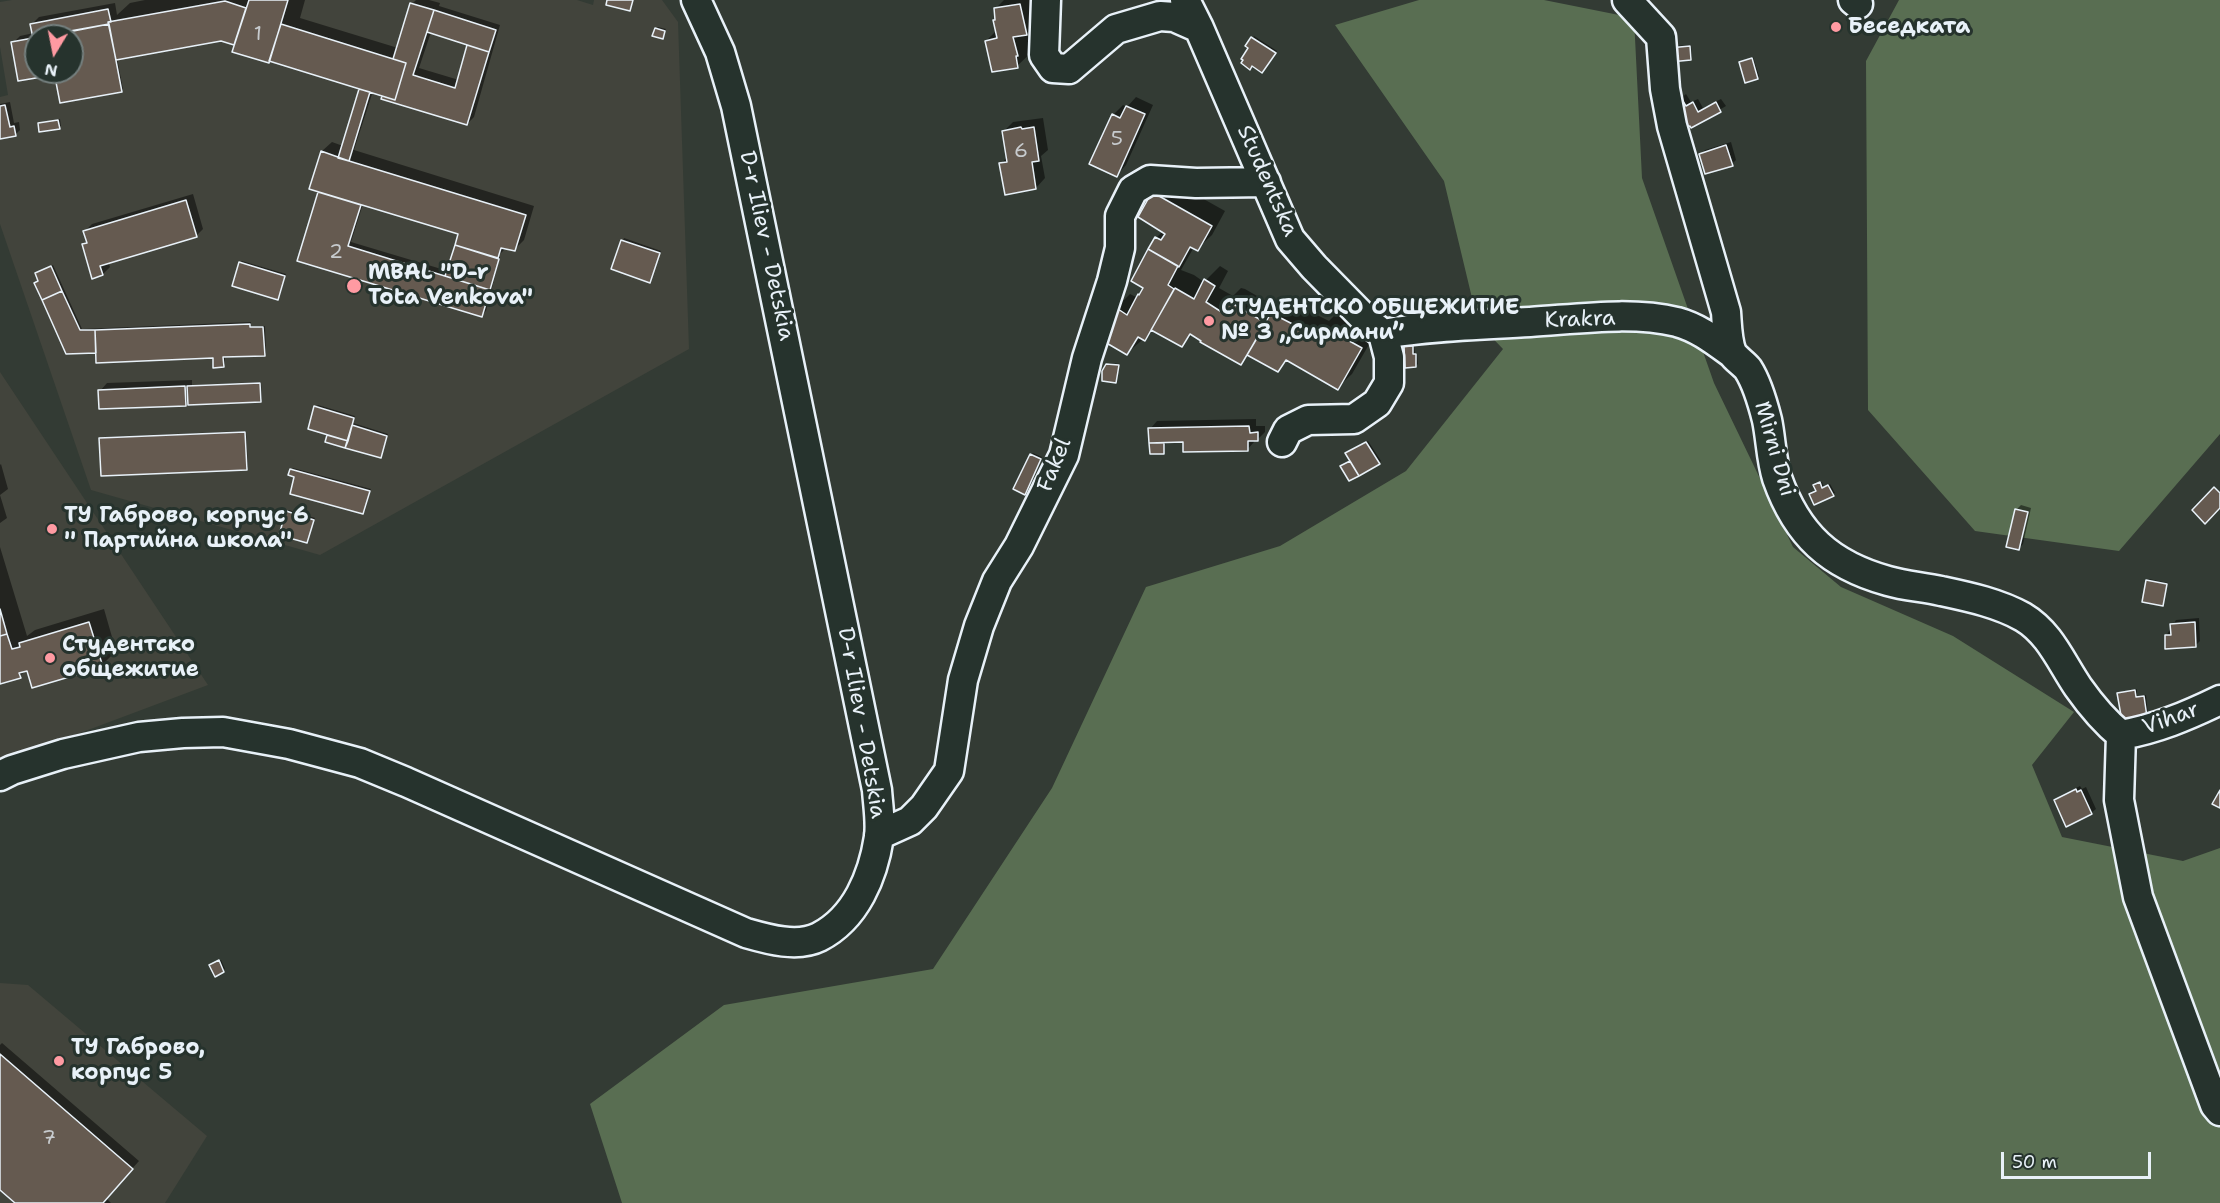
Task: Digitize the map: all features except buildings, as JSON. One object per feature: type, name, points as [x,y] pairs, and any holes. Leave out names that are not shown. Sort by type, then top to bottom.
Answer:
[{"type":"street","name":"D-r Iliev - Detskia","points":[[0,776],[63,754],[139,737],[224,732],[289,744],[360,763],[485,816],[746,933],[765,939],[786,942],[818,938],[847,916],[868,879],[879,835],[877,790],[747,154],[720,52],[696,0]]},
{"type":"street","points":[[1046,0],[1044,55],[1053,68],[1069,69],[1116,29],[1160,16],[1174,17],[1199,28]]},
{"type":"street","name":"Studentska","points":[[1185,0],[1290,239],[1314,267],[1369,323],[1383,334]]},
{"type":"street","name":"Mirni Dni","points":[[1627,0],[1660,38],[1665,89],[1672,126],[1726,312],[1730,344],[1733,354],[1748,370],[1757,389],[1767,421],[1770,449],[1777,478],[1800,527],[1820,548],[1846,565],[1870,576],[1890,582],[1971,597],[2006,609],[2039,628],[2079,689],[2121,735]]},
{"type":"street","name":"Fakel","points":[[879,835],[910,821],[924,807],[949,771],[963,680],[979,626],[997,581],[1019,546],[1064,455],[1087,358],[1115,270],[1120,248],[1120,216],[1132,190],[1150,180],[1196,183],[1266,182]]},
{"type":"street","name":"Krakra","points":[[1383,334],[1438,327],[1612,317],[1654,318],[1701,331],[1733,354]]},
{"type":"street","points":[[1282,442],[1288,430],[1308,420],[1354,419],[1377,404],[1389,383],[1389,357],[1383,334]]},
{"type":"street","name":"Vihar","points":[[2121,735],[2166,724],[2220,700]]},
{"type":"street","points":[[2121,735],[2119,800],[2138,897],[2211,1094],[2220,1111]]},
{"type":"shaded area","name":"MBAL \"D-r Tota Venkova\"","points":[[12,0],[577,0],[593,5],[594,0],[662,0],[678,22],[689,349],[320,555],[91,490],[0,224],[0,97],[8,95],[0,47],[0,2]]},
{"type":"shaded area","name":"ТУ Габрово, корпус 6 '' Партийна школа''","points":[[0,372],[208,685],[0,763]]},
{"type":"shaded area","name":"ТУ Габрово, корпус 5","points":[[0,983],[28,985],[207,1136],[165,1203],[0,1203]]},
{"type":"green space","points":[[1419,0],[1544,0],[1634,18],[1642,178],[1714,383],[1793,547],[1841,587],[1953,636],[2074,712],[2032,765],[2062,837],[2183,861],[2220,848],[2220,1203],[622,1203],[590,1104],[724,1005],[933,969],[1052,788],[1146,587],[1280,546],[1406,471],[1503,349],[1478,323],[1444,181],[1335,25]]},
{"type":"green space","points":[[1899,0],[2220,0],[2220,434],[2119,551],[1975,531],[1868,410],[1866,61]]},
{"type":"place","name":"Беседката","points":[[1836,27]]},
{"type":"place","name":"MBAL \"D-r Tota Venkova\"","points":[[354,286]]},
{"type":"place","name":"СТУДЕНТСКО ОБЩЕЖИТИЕ № 3 „Сирмани”","points":[[1209,321]]},
{"type":"place","name":"ТУ Габрово, корпус 6 '' Партийна школа''","points":[[52,529]]},
{"type":"place","name":"Студентско общежитие","points":[[50,658]]},
{"type":"place","name":"ТУ Габрово, корпус 5","points":[[59,1061]]}]
